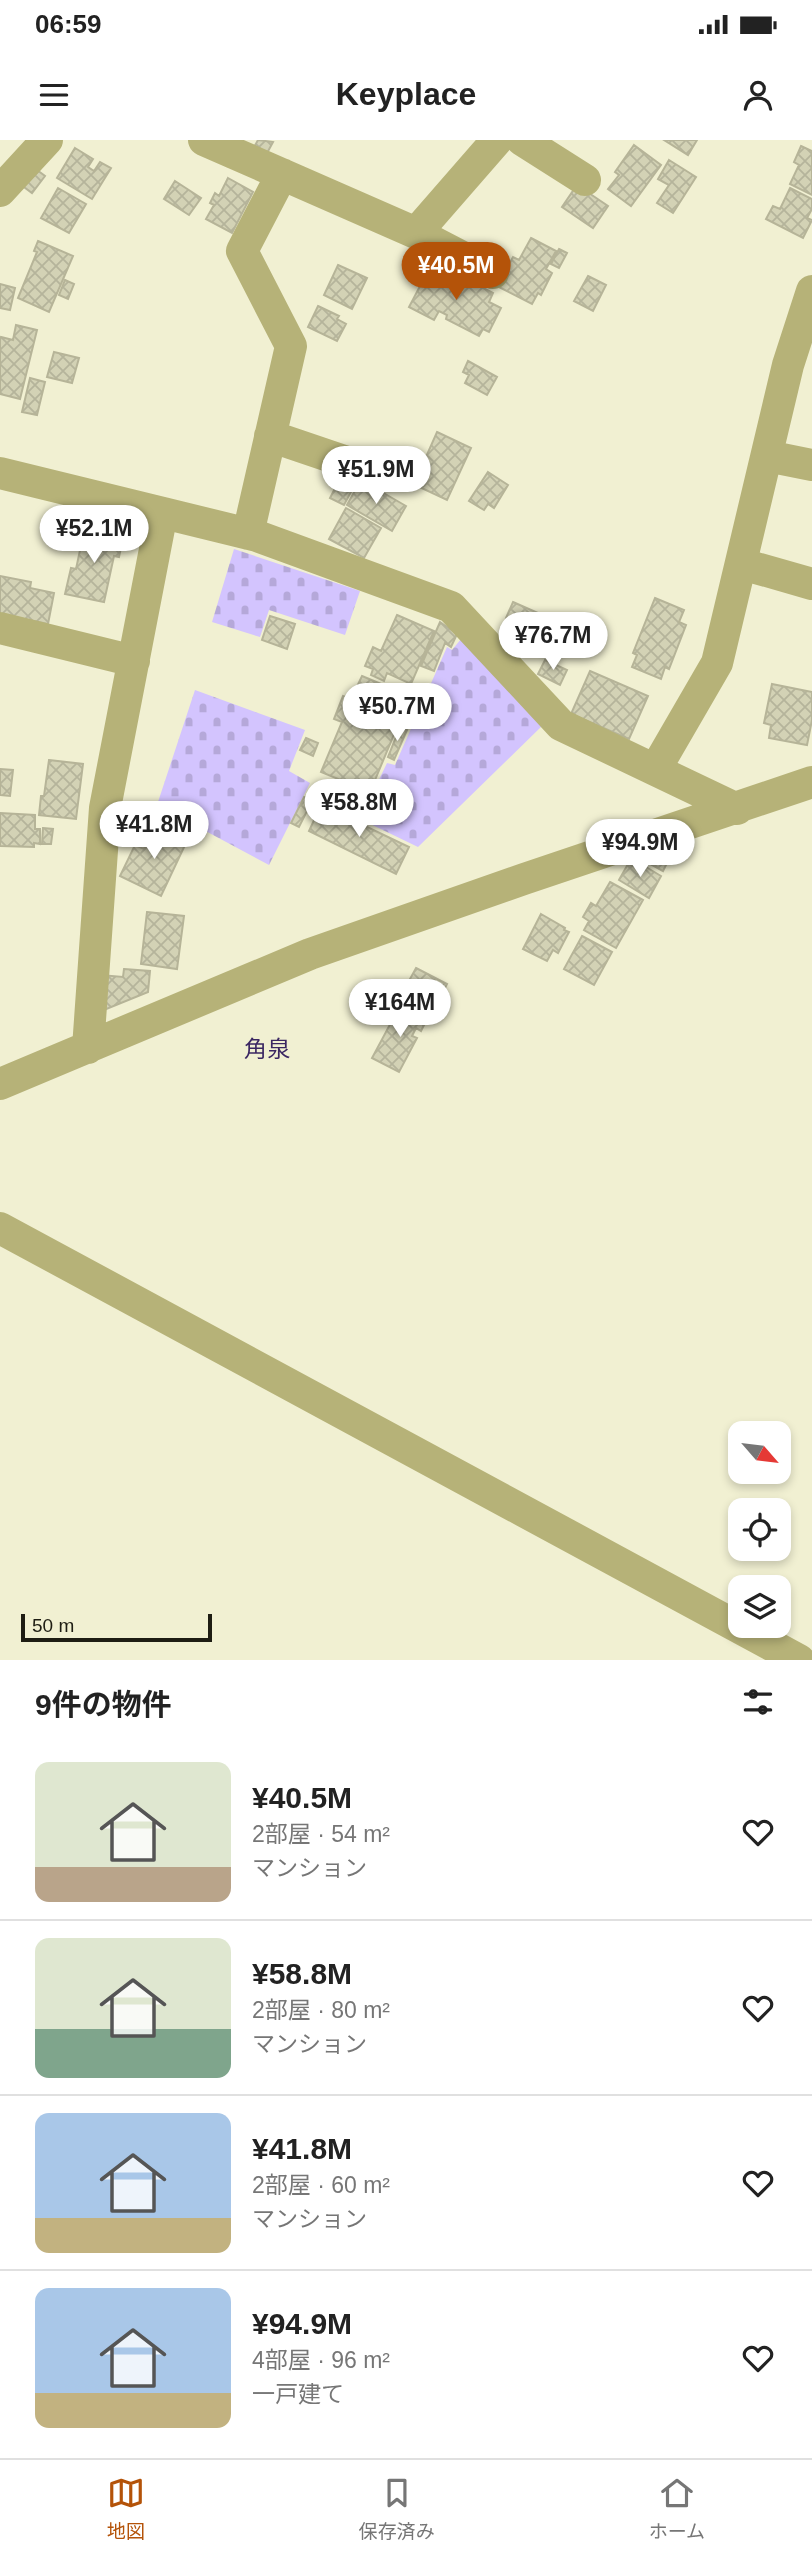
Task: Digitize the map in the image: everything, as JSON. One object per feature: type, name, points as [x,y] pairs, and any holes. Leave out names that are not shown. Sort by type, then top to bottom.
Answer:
[{"type":"street","points":[[0,191],[47,140]]},
{"type":"street","points":[[204,140],[416,233],[493,273]]},
{"type":"street","points":[[416,233],[497,140]]},
{"type":"street","points":[[522,140],[585,180]]},
{"type":"street","points":[[248,534],[291,346],[242,251],[282,174]]},
{"type":"street","points":[[655,770],[717,663],[788,365],[812,291]]},
{"type":"street","points":[[270,436],[382,474]]},
{"type":"street","points":[[766,456],[812,465]]},
{"type":"street","points":[[0,473],[248,534],[452,607],[561,725],[737,809]]},
{"type":"street","points":[[88,1048],[105,808],[162,513]]},
{"type":"street","points":[[742,564],[812,584]]},
{"type":"street","points":[[0,628],[134,661]]},
{"type":"street","points":[[0,1084],[310,954],[812,782]]},
{"type":"street","points":[[0,1228],[799,1660]]},
{"type":"green space","points":[[234,549],[360,591],[345,635],[269,610],[260,637],[212,622]]},
{"type":"green space","points":[[461,639],[542,726],[418,847],[360,819],[387,763],[395,765],[447,647],[452,650]]},
{"type":"green space","points":[[195,690],[305,730],[289,771],[310,783],[269,865],[157,805]]},
{"type":"building","points":[[258,140],[273,142],[266,155],[253,149]]},
{"type":"building","points":[[664,140],[697,140],[688,155]]},
{"type":"building","points":[[634,145],[661,165],[631,206],[608,189],[619,175],[615,172]]},
{"type":"building","points":[[801,146],[812,151],[812,195],[790,184],[799,165],[794,162]]},
{"type":"building","points":[[75,148],[93,159],[88,167],[94,171],[100,162],[111,168],[92,199],[57,178]]},
{"type":"building","points":[[669,160],[696,177],[673,213],[657,203],[669,185],[658,179]]},
{"type":"building","points":[[33,167],[45,176],[32,193],[20,184]]},
{"type":"building","points":[[228,178],[253,192],[232,233],[206,219],[214,205],[210,203],[215,193],[219,196]]},
{"type":"building","points":[[175,181],[201,198],[189,215],[164,199]]},
{"type":"building","points":[[577,185],[608,206],[593,228],[562,207]]},
{"type":"building","points":[[58,188],[86,204],[69,233],[41,218]]},
{"type":"building","points":[[790,188],[812,199],[812,209],[807,218],[812,220],[803,238],[766,219],[773,206],[780,209]]},
{"type":"building","points":[[531,238],[556,251],[546,269],[552,273],[541,295],[538,293],[532,304],[497,286],[513,257],[519,260]]},
{"type":"building","points":[[38,241],[73,256],[49,312],[18,298],[37,252],[34,251]]},
{"type":"building","points":[[559,249],[567,253],[559,268],[551,264]]},
{"type":"building","points":[[338,265],[367,278],[352,309],[324,295]]},
{"type":"building","points":[[430,267],[456,280],[458,275],[493,293],[489,302],[501,308],[489,332],[483,329],[479,336],[446,319],[447,315],[439,311],[434,320],[409,307]]},
{"type":"building","points":[[588,276],[606,285],[593,311],[574,301]]},
{"type":"building","points":[[65,280],[74,284],[68,299],[59,295]]},
{"type":"building","points":[[0,284],[15,288],[10,310],[0,308]]},
{"type":"building","points":[[318,306],[339,316],[337,319],[346,324],[337,341],[308,327]]},
{"type":"building","points":[[16,325],[37,330],[20,399],[0,394],[0,340],[1,337],[13,340]]},
{"type":"building","points":[[54,352],[79,358],[72,383],[47,377]]},
{"type":"building","points":[[468,361],[497,377],[487,395],[465,383],[469,375],[463,372]]},
{"type":"building","points":[[30,378],[45,382],[37,415],[22,412]]},
{"type":"building","points":[[437,432],[471,448],[447,500],[413,484],[419,471],[413,468],[420,454],[426,457]]},
{"type":"building","points":[[345,469],[359,477],[344,505],[330,498]]},
{"type":"building","points":[[488,472],[508,485],[494,508],[488,504],[484,510],[469,501]]},
{"type":"building","points":[[361,480],[406,506],[392,531],[347,505]]},
{"type":"building","points":[[346,508],[381,528],[364,558],[329,539]]},
{"type":"building","points":[[85,527],[107,531],[106,535],[123,538],[119,557],[114,556],[104,602],[65,594],[71,568],[76,569]]},
{"type":"building","points":[[0,576],[31,582],[30,588],[54,593],[48,624],[0,614]]},
{"type":"building","points":[[655,598],[684,610],[679,622],[686,625],[669,669],[665,667],[661,679],[632,667],[637,655],[633,653]]},
{"type":"building","points":[[513,602],[572,628],[566,644],[506,618]]},
{"type":"building","points":[[397,615],[434,631],[411,684],[387,673],[384,681],[371,675],[373,669],[365,666],[373,647],[381,651]]},
{"type":"building","points":[[270,616],[295,624],[287,649],[262,640]]},
{"type":"building","points":[[440,622],[457,634],[451,647],[445,643],[434,671],[421,666]]},
{"type":"building","points":[[545,660],[567,670],[560,685],[538,674]]},
{"type":"building","points":[[590,671],[648,696],[629,739],[571,714]]},
{"type":"building","points":[[362,676],[410,696],[370,792],[321,772],[342,722],[334,719],[343,696],[351,699]]},
{"type":"building","points":[[772,684],[812,692],[812,720],[807,745],[769,738],[771,725],[764,723]]},
{"type":"building","points":[[415,691],[422,694],[408,727],[401,724]]},
{"type":"building","points":[[400,727],[407,730],[394,760],[388,757]]},
{"type":"building","points":[[306,738],[318,743],[313,756],[300,750]]},
{"type":"building","points":[[49,760],[83,764],[76,819],[39,815]]},
{"type":"building","points":[[0,769],[13,770],[10,796],[0,795]]},
{"type":"building","points":[[304,797],[312,801],[299,827],[291,823]]},
{"type":"building","points":[[321,805],[409,847],[396,874],[309,831]]},
{"type":"building","points":[[0,813],[35,815],[35,829],[40,829],[40,844],[34,843],[34,847],[0,846]]},
{"type":"building","points":[[156,824],[175,834],[172,840],[185,845],[161,896],[120,876],[135,845],[144,849]]},
{"type":"building","points":[[43,828],[53,829],[51,844],[42,844]]},
{"type":"building","points":[[650,852],[668,861],[663,871],[645,861]]},
{"type":"building","points":[[636,861],[661,876],[649,898],[619,880],[628,864],[633,866]]},
{"type":"building","points":[[610,882],[643,900],[616,948],[584,930],[589,921],[583,917],[591,903],[596,906]]},
{"type":"building","points":[[147,912],[184,916],[177,969],[141,964]]},
{"type":"building","points":[[541,914],[569,932],[558,953],[553,950],[547,961],[523,949]]},
{"type":"building","points":[[582,936],[612,952],[594,985],[564,969]]},
{"type":"building","points":[[416,968],[447,984],[431,1016],[399,999]]},
{"type":"building","points":[[124,969],[150,971],[148,992],[99,1012],[101,975],[123,977]]},
{"type":"building","points":[[405,1005],[428,1017],[421,1031],[416,1028],[412,1036],[417,1038],[399,1072],[372,1058],[394,1017],[398,1019]]},
{"type":"district","name":"角泉","points":[[267,1049]]}]
